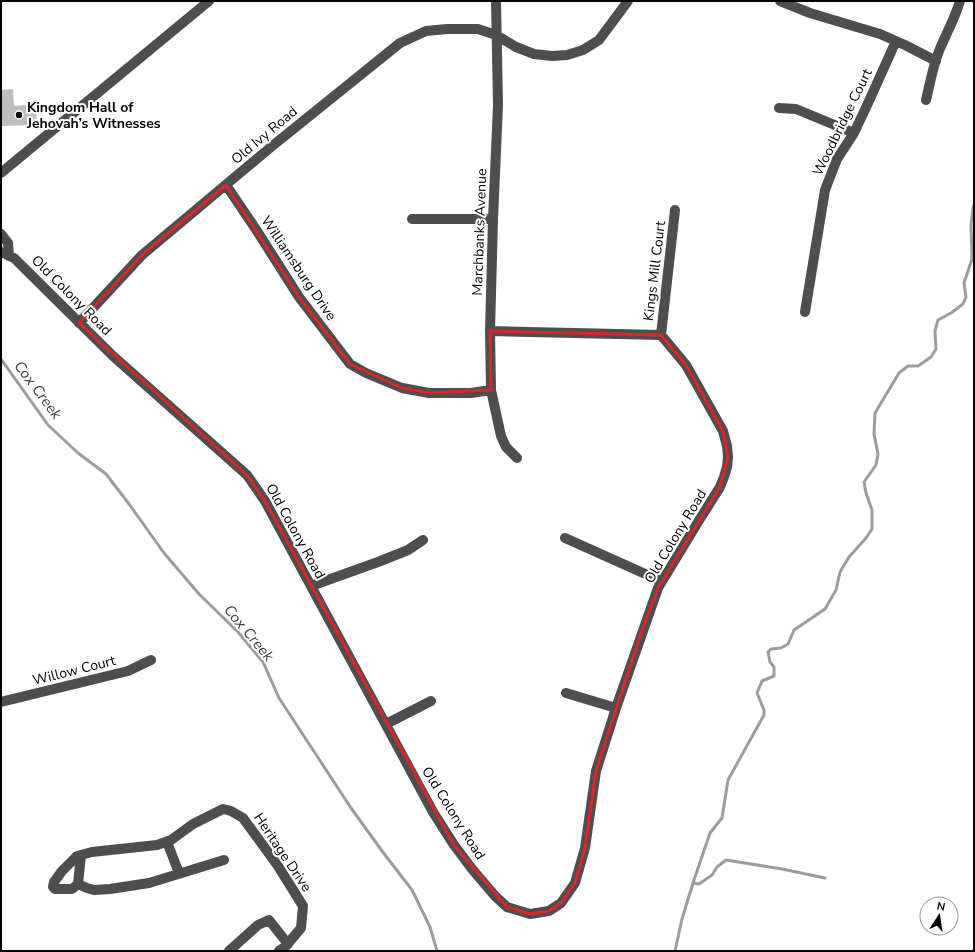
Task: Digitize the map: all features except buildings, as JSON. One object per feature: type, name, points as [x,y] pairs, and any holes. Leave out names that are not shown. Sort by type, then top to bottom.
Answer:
[{"type":"street","points":[[1,173],[209,1]]},
{"type":"street","name":"Marchbanks Avenue","points":[[496,1],[498,105],[490,331],[491,390],[501,436],[506,447],[518,458]]},
{"type":"street","name":"Old Ivy Road","points":[[79,323],[142,255],[400,43],[426,31],[478,29],[496,35],[516,47],[534,54],[552,56],[567,54],[583,50],[599,40],[628,1]]},
{"type":"street","points":[[780,1],[805,12],[880,34],[936,61]]},
{"type":"street","points":[[926,100],[939,51],[956,14],[960,1]]},
{"type":"street","name":"Woodbridge Court","points":[[806,312],[825,190],[837,159],[854,133],[896,41]]},
{"type":"street","points":[[779,108],[796,109],[854,133]]},
{"type":"street","name":"Williamsburg Drive","points":[[226,185],[299,297],[350,364],[366,373],[402,388],[422,392],[471,393],[491,390]]},
{"type":"street","name":"Kings Mill Court","points":[[660,335],[675,210]]},
{"type":"street","points":[[412,219],[493,219]]},
{"type":"street","name":"Old Colony Road","points":[[1,234],[8,242],[5,254],[14,258],[113,356],[247,474],[266,501],[433,812],[454,845],[495,896],[507,907],[530,914],[549,910],[561,903],[575,883],[585,848],[596,771],[644,625],[658,588],[720,487],[727,467],[727,446],[723,431],[686,365],[660,335]]},
{"type":"street","points":[[490,331],[660,335]]},
{"type":"street","points":[[565,538],[662,581]]},
{"type":"street","points":[[311,586],[408,550],[423,540]]},
{"type":"street","name":"Willow Court","points":[[1,702],[128,671],[151,660]]},
{"type":"street","points":[[566,693],[616,708]]},
{"type":"street","points":[[386,724],[431,701]]},
{"type":"street","name":"Heritage Drive","points":[[79,856],[92,852],[157,845],[171,840],[193,824],[223,809],[231,811],[244,818],[278,866],[303,906],[301,928],[288,944],[279,951]]},
{"type":"street","points":[[167,842],[179,873]]},
{"type":"street","points":[[79,856],[78,884],[72,889],[55,889],[53,887],[54,882],[79,856]]},
{"type":"street","points":[[78,884],[94,890],[149,883],[224,860]]},
{"type":"street","points":[[229,951],[258,925],[269,920],[288,944]]},
{"type":"highlighted area","points":[[226,185],[299,297],[350,364],[402,388],[429,393],[491,390],[490,331],[661,335],[686,365],[723,431],[728,457],[720,487],[658,588],[641,633],[596,771],[585,848],[575,883],[561,903],[549,911],[530,914],[507,907],[454,845],[265,501],[247,475],[79,323],[142,255]]},
{"type":"waterway","points":[[675,951],[682,919],[710,833],[722,818],[728,780],[764,715],[764,710],[757,693],[762,681],[774,676],[774,667],[770,662],[768,652],[771,649],[781,648],[788,644],[794,630],[825,609],[836,590],[840,572],[849,557],[872,529],[872,510],[864,482],[876,465],[878,454],[874,434],[875,413],[899,373],[908,366],[918,366],[931,357],[936,349],[935,331],[938,320],[963,304],[966,297],[964,283],[972,259],[971,225],[974,205]]},
{"type":"waterway","name":"Cox Creek","points":[[1,359],[48,425],[78,453],[106,474],[164,553],[199,594],[238,632],[263,662],[279,698],[351,808],[412,890],[430,927],[437,951]]},
{"type":"waterway","points":[[693,883],[699,884],[712,875],[717,867],[726,860],[825,878]]},
{"type":"place","name":"Kingdom Hall of Jehovah’s Witnesses","points":[[19,115]]}]
